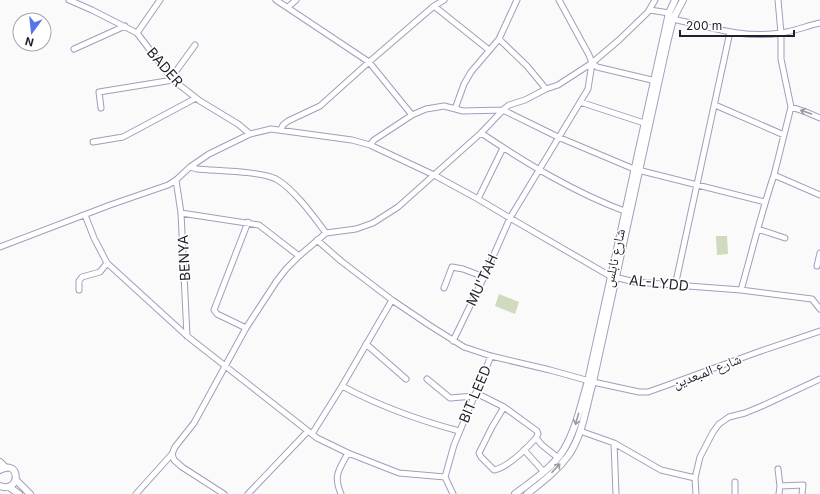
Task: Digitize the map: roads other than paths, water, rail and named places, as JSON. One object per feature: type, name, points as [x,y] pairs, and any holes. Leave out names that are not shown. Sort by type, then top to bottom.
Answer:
[{"type":"main road","name":"شارع نابلس","points":[[527,494],[546,479],[568,455],[580,431],[656,81],[669,13],[675,0]]},
{"type":"main road","name":"شارع نابلس","points":[[637,170],[644,123],[673,19],[683,0]]},
{"type":"main road","name":"شارع نابلس","points":[[515,494],[544,472],[562,452],[573,430],[590,381]]},
{"type":"main road","points":[[0,462],[3,469],[14,471],[16,480],[14,485],[0,492]]},
{"type":"main road","points":[[16,480],[30,494]]},
{"type":"main road","points":[[0,486],[8,488],[19,494]]},
{"type":"street","points":[[69,0],[137,33]]},
{"type":"street","name":"BADER","points":[[160,0],[137,33],[172,79],[196,98],[250,134]]},
{"type":"street","points":[[276,0],[369,62],[412,115]]},
{"type":"street","points":[[288,7],[296,0]]},
{"type":"street","points":[[281,130],[283,125],[320,106],[434,6],[444,0]]},
{"type":"street","points":[[455,109],[464,84],[471,72],[499,39],[517,0]]},
{"type":"street","points":[[559,0],[592,63],[597,67],[656,81]]},
{"type":"street","points":[[136,494],[172,454],[175,447],[194,423],[246,328],[276,282],[299,256],[326,233],[356,229],[373,222],[398,206],[481,133],[509,105],[525,100],[546,89],[558,85],[592,63],[619,40],[650,10],[655,0]]},
{"type":"street","points":[[741,290],[764,202],[774,175],[791,107],[781,59],[781,33],[778,0]]},
{"type":"street","points":[[434,6],[489,50]]},
{"type":"street","points":[[650,10],[669,13],[673,19],[730,32],[761,34],[781,33],[820,23]]},
{"type":"street","points":[[74,49],[125,26]]},
{"type":"street","points":[[675,286],[730,32]]},
{"type":"street","points":[[499,39],[527,66],[546,89]]},
{"type":"street","points":[[101,108],[99,92],[172,79],[195,45]]},
{"type":"street","name":"MU'TAH","points":[[453,341],[510,218],[538,169],[588,89],[592,63]]},
{"type":"street","points":[[93,142],[123,137],[196,98]]},
{"type":"street","points":[[580,102],[644,123]]},
{"type":"street","points":[[715,105],[784,134]]},
{"type":"street","points":[[370,145],[374,140],[412,115],[426,109],[444,106],[462,111],[503,110],[558,137],[637,170],[764,202]]},
{"type":"street","points":[[791,107],[820,118]]},
{"type":"street","name":"AL-LYDD","points":[[0,247],[168,185],[208,154],[250,134],[271,129],[352,140],[370,145],[434,175],[613,276],[635,282],[741,290],[812,299],[820,309]]},
{"type":"street","points":[[481,133],[538,169],[579,191],[627,212]]},
{"type":"street","points":[[478,199],[503,148]]},
{"type":"street","points":[[190,167],[197,169],[264,175],[275,179],[287,186],[326,233]]},
{"type":"street","points":[[774,175],[820,195]]},
{"type":"street","name":"BENYA","points":[[176,180],[182,213],[187,336]]},
{"type":"street","points":[[182,213],[248,222],[259,225],[299,256]]},
{"type":"street","points":[[85,215],[96,243],[108,264],[187,336],[310,432],[348,453],[399,473],[445,477],[453,494]]},
{"type":"street","points":[[246,328],[217,314],[214,310],[248,222]]},
{"type":"street","points":[[758,229],[785,238]]},
{"type":"street","name":"شارع المبعدين","points":[[318,240],[341,262],[392,300],[453,341],[476,352],[639,392],[648,392],[820,331]]},
{"type":"street","points":[[817,266],[820,253]]},
{"type":"street","points":[[79,290],[79,281],[82,277],[100,272],[108,264]]},
{"type":"street","points":[[444,288],[452,267],[484,276]]},
{"type":"street","points":[[248,494],[310,432],[342,386],[392,300]]},
{"type":"street","points":[[366,344],[406,379]]},
{"type":"street","name":"BIT LEED","points":[[445,477],[459,431],[491,356]]},
{"type":"street","points":[[426,379],[450,398],[475,395],[504,407],[537,431],[538,434],[536,438],[524,450],[505,465],[494,470],[479,453],[504,407]]},
{"type":"street","points":[[696,494],[695,478],[700,457],[713,432],[719,424],[730,416],[745,413],[820,379]]},
{"type":"street","points":[[342,386],[362,397],[398,413],[459,431]]},
{"type":"street","points":[[580,431],[614,443],[661,470],[695,478]]},
{"type":"street","points":[[536,438],[557,458]]},
{"type":"street","points":[[614,443],[616,494]]},
{"type":"street","points":[[524,450],[544,472]]},
{"type":"street","points":[[341,494],[337,485],[337,477],[348,453]]},
{"type":"street","points":[[172,454],[174,460],[182,467],[224,494]]},
{"type":"street","points":[[778,469],[780,486],[779,494]]},
{"type":"street","points":[[735,482],[735,494]]},
{"type":"street","points":[[780,486],[803,485],[802,494]]}]
